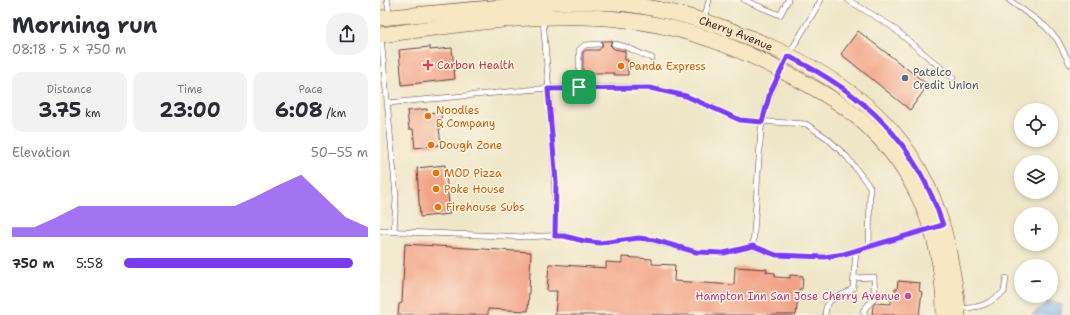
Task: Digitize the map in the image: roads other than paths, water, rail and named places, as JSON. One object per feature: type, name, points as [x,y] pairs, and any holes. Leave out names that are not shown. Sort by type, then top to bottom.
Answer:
[{"type":"street","name":"Cherry Avenue","points":[[380,35],[577,1],[628,4],[703,21],[727,29],[788,56],[842,87],[868,106],[901,141],[920,170],[930,190],[937,227],[941,268],[953,313]]},
{"type":"street","name":"Cherry Avenue","points":[[385,18],[541,7],[593,17],[651,24],[685,32],[724,44],[781,70],[819,90],[848,110],[870,130],[908,176],[937,227]]},
{"type":"lane","points":[[385,18],[387,0]]},
{"type":"lane","points":[[703,21],[709,0]]},
{"type":"lane","points":[[744,0],[780,15],[788,0]]},
{"type":"lane","points":[[753,246],[762,122],[766,104],[788,56],[820,0]]},
{"type":"lane","points":[[848,0],[890,26],[953,78]]},
{"type":"lane","points":[[1009,0],[1045,26],[1057,39],[1070,64]]},
{"type":"lane","points":[[541,7],[556,182],[555,236]]},
{"type":"lane","points":[[380,35],[388,102],[396,199],[394,231]]},
{"type":"lane","points":[[579,87],[579,50],[585,45],[598,44]]},
{"type":"lane","points":[[614,44],[625,46],[639,54],[652,58]]},
{"type":"lane","points":[[388,102],[579,87],[650,88],[686,96],[740,120],[806,124],[827,138],[855,165],[870,187],[869,247]]},
{"type":"lane","points":[[380,231],[526,237],[564,236],[600,243],[639,238],[654,240],[696,252],[724,253],[753,246],[776,255],[810,257],[841,255],[937,227]]},
{"type":"lane","points":[[825,315],[826,307],[830,300],[846,294],[853,288],[856,251]]},
{"type":"lane","points":[[855,278],[874,277],[875,297],[863,311],[866,315]]},
{"type":"lane","points":[[953,313],[982,307],[993,300],[1004,292],[1006,278]]},
{"type":"water","points":[[1047,303],[1061,305],[1061,315],[1032,315]]},
{"type":"place","name":"Carbon Health","points":[[428,65]]},
{"type":"place","name":"Panda Express","points":[[621,66]]},
{"type":"place","name":"Patelco Credit Union","points":[[905,78]]},
{"type":"place","name":"Noodles & Company","points":[[428,116]]},
{"type":"place","name":"Dough Zone","points":[[431,145]]},
{"type":"place","name":"MOD Pizza","points":[[436,173]]},
{"type":"place","name":"Poke House","points":[[436,189]]},
{"type":"place","name":"Firehouse Subs","points":[[438,207]]},
{"type":"place","name":"Hampton Inn San Jose Cherry Avenue","points":[[908,296]]}]
